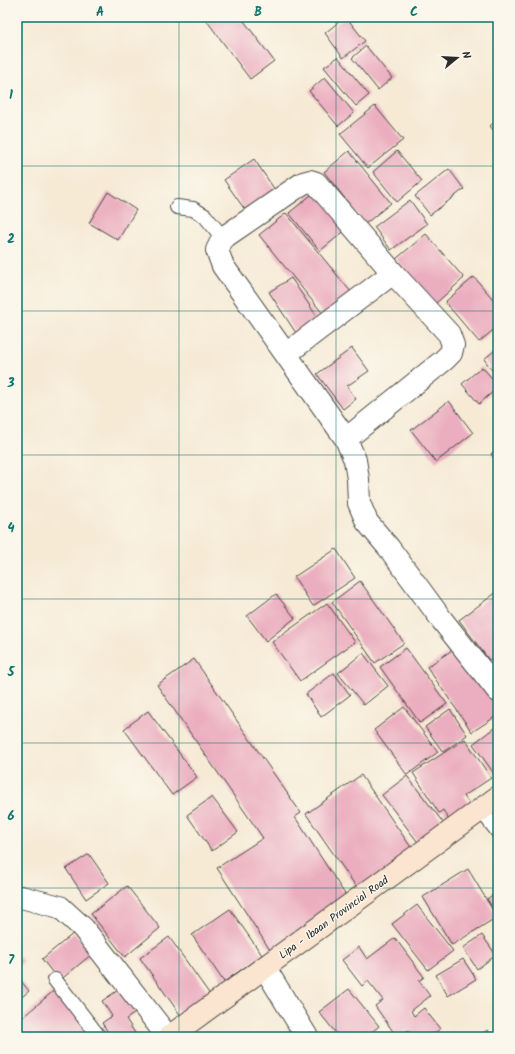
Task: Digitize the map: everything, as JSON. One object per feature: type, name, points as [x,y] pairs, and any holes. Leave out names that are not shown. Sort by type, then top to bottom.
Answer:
[{"type":"main road","name":"Lipa - Ibaan Provincial Road","points":[[169,1037],[498,797]]},
{"type":"street","points":[[346,439],[444,360],[451,353],[453,345],[449,334],[393,273],[316,183],[310,181],[303,183],[223,238],[217,250],[223,266],[346,439],[356,460],[359,503],[366,522],[389,548],[442,620],[498,691]]},
{"type":"street","points":[[286,354],[393,273]]},
{"type":"street","points":[[21,897],[60,907],[83,928],[169,1037]]},
{"type":"street","points":[[265,968],[307,1037]]},
{"type":"lane","points":[[177,207],[193,209],[205,216],[223,238]]},
{"type":"lane","points":[[481,810],[498,832]]},
{"type":"lane","points":[[55,980],[99,1037]]},
{"type":"building","points":[[204,17],[241,17],[274,61],[250,79]]},
{"type":"building","points":[[345,17],[365,41],[343,58],[325,33]]},
{"type":"building","points":[[366,46],[392,78],[378,90],[352,58]]},
{"type":"building","points":[[338,57],[369,95],[356,106],[324,67]]},
{"type":"building","points":[[325,77],[354,113],[338,126],[309,91]]},
{"type":"building","points":[[375,106],[403,140],[368,168],[340,134]]},
{"type":"building","points":[[498,119],[498,136],[490,126]]},
{"type":"building","points":[[349,151],[391,203],[365,224],[324,172]]},
{"type":"building","points":[[397,151],[422,181],[397,202],[373,172]]},
{"type":"building","points":[[254,159],[277,193],[248,214],[224,180]]},
{"type":"building","points":[[449,169],[464,189],[430,215],[415,196]]},
{"type":"building","points":[[317,190],[348,228],[320,251],[289,213]]},
{"type":"building","points":[[108,192],[136,210],[118,240],[89,223]]},
{"type":"building","points":[[410,200],[427,224],[391,250],[374,227]]},
{"type":"building","points":[[286,213],[356,298],[328,320],[259,235]]},
{"type":"building","points":[[426,234],[464,278],[435,304],[396,259]]},
{"type":"building","points":[[474,277],[498,305],[498,326],[479,342],[445,302]]},
{"type":"building","points":[[291,278],[318,318],[296,333],[269,292]]},
{"type":"building","points":[[352,348],[369,371],[347,386],[356,399],[343,409],[317,374]]},
{"type":"building","points":[[498,348],[498,379],[484,359]]},
{"type":"building","points":[[482,367],[498,385],[498,387],[479,404],[462,384]]},
{"type":"building","points":[[449,401],[473,433],[436,462],[411,430]]},
{"type":"building","points":[[498,447],[498,462],[491,454]]},
{"type":"building","points":[[336,549],[355,578],[313,606],[294,577]]},
{"type":"building","points":[[360,581],[404,643],[375,663],[332,602]]},
{"type":"building","points":[[497,592],[498,653],[489,660],[459,620]]},
{"type":"building","points":[[276,594],[295,618],[266,641],[247,616]]},
{"type":"building","points":[[327,603],[355,642],[300,681],[272,642]]},
{"type":"building","points":[[458,646],[498,704],[498,715],[472,732],[427,667]]},
{"type":"building","points":[[406,648],[447,704],[420,723],[380,667]]},
{"type":"building","points":[[363,653],[388,686],[364,705],[338,673]]},
{"type":"building","points":[[194,659],[301,813],[295,817],[350,902],[272,953],[217,868],[263,838],[157,685]]},
{"type":"building","points":[[334,673],[350,695],[321,717],[306,694]]},
{"type":"building","points":[[404,707],[438,752],[407,775],[374,730]]},
{"type":"building","points":[[450,709],[467,735],[443,752],[425,727]]},
{"type":"building","points":[[148,711],[197,777],[172,795],[124,729]]},
{"type":"building","points":[[498,725],[498,779],[473,744]]},
{"type":"building","points":[[465,739],[491,778],[464,796],[474,811],[452,825],[443,810],[439,813],[413,773]]},
{"type":"building","points":[[361,775],[417,856],[362,895],[306,814]]},
{"type":"building","points":[[407,776],[445,825],[420,845],[382,795]]},
{"type":"building","points":[[212,797],[238,832],[212,851],[187,815]]},
{"type":"building","points":[[89,854],[109,883],[86,899],[66,869]]},
{"type":"building","points":[[468,869],[497,917],[452,945],[423,897]]},
{"type":"building","points":[[127,886],[160,928],[125,957],[91,914]]},
{"type":"building","points":[[498,891],[498,915],[487,899]]},
{"type":"building","points":[[417,905],[453,951],[428,970],[392,924]]},
{"type":"building","points":[[230,909],[262,955],[224,982],[192,935]]},
{"type":"building","points":[[74,933],[92,954],[59,981],[42,959]]},
{"type":"building","points":[[482,935],[496,955],[477,969],[463,948]]},
{"type":"building","points":[[169,937],[216,1003],[186,1023],[140,958]]},
{"type":"building","points":[[395,938],[424,977],[419,981],[430,996],[411,1011],[414,1016],[424,1008],[440,1029],[429,1037],[413,1037],[408,1030],[397,1037],[375,1006],[383,1000],[368,981],[362,986],[342,960],[359,947],[367,959]]},
{"type":"building","points":[[17,954],[23,962],[17,966]]},
{"type":"building","points":[[463,959],[476,979],[448,996],[436,975]]},
{"type":"building","points":[[17,976],[29,991],[17,1001]]},
{"type":"building","points":[[57,988],[95,1037],[17,1037],[17,1022]]},
{"type":"building","points":[[121,988],[137,1012],[126,1019],[135,1033],[129,1037],[111,1037],[102,1023],[112,1016],[102,1001]]},
{"type":"building","points":[[349,989],[379,1026],[366,1037],[339,1037],[319,1012]]},
{"type":"building","points":[[297,1025],[305,1037],[280,1037]]},
{"type":"building","points":[[488,1030],[492,1037],[477,1037]]}]
